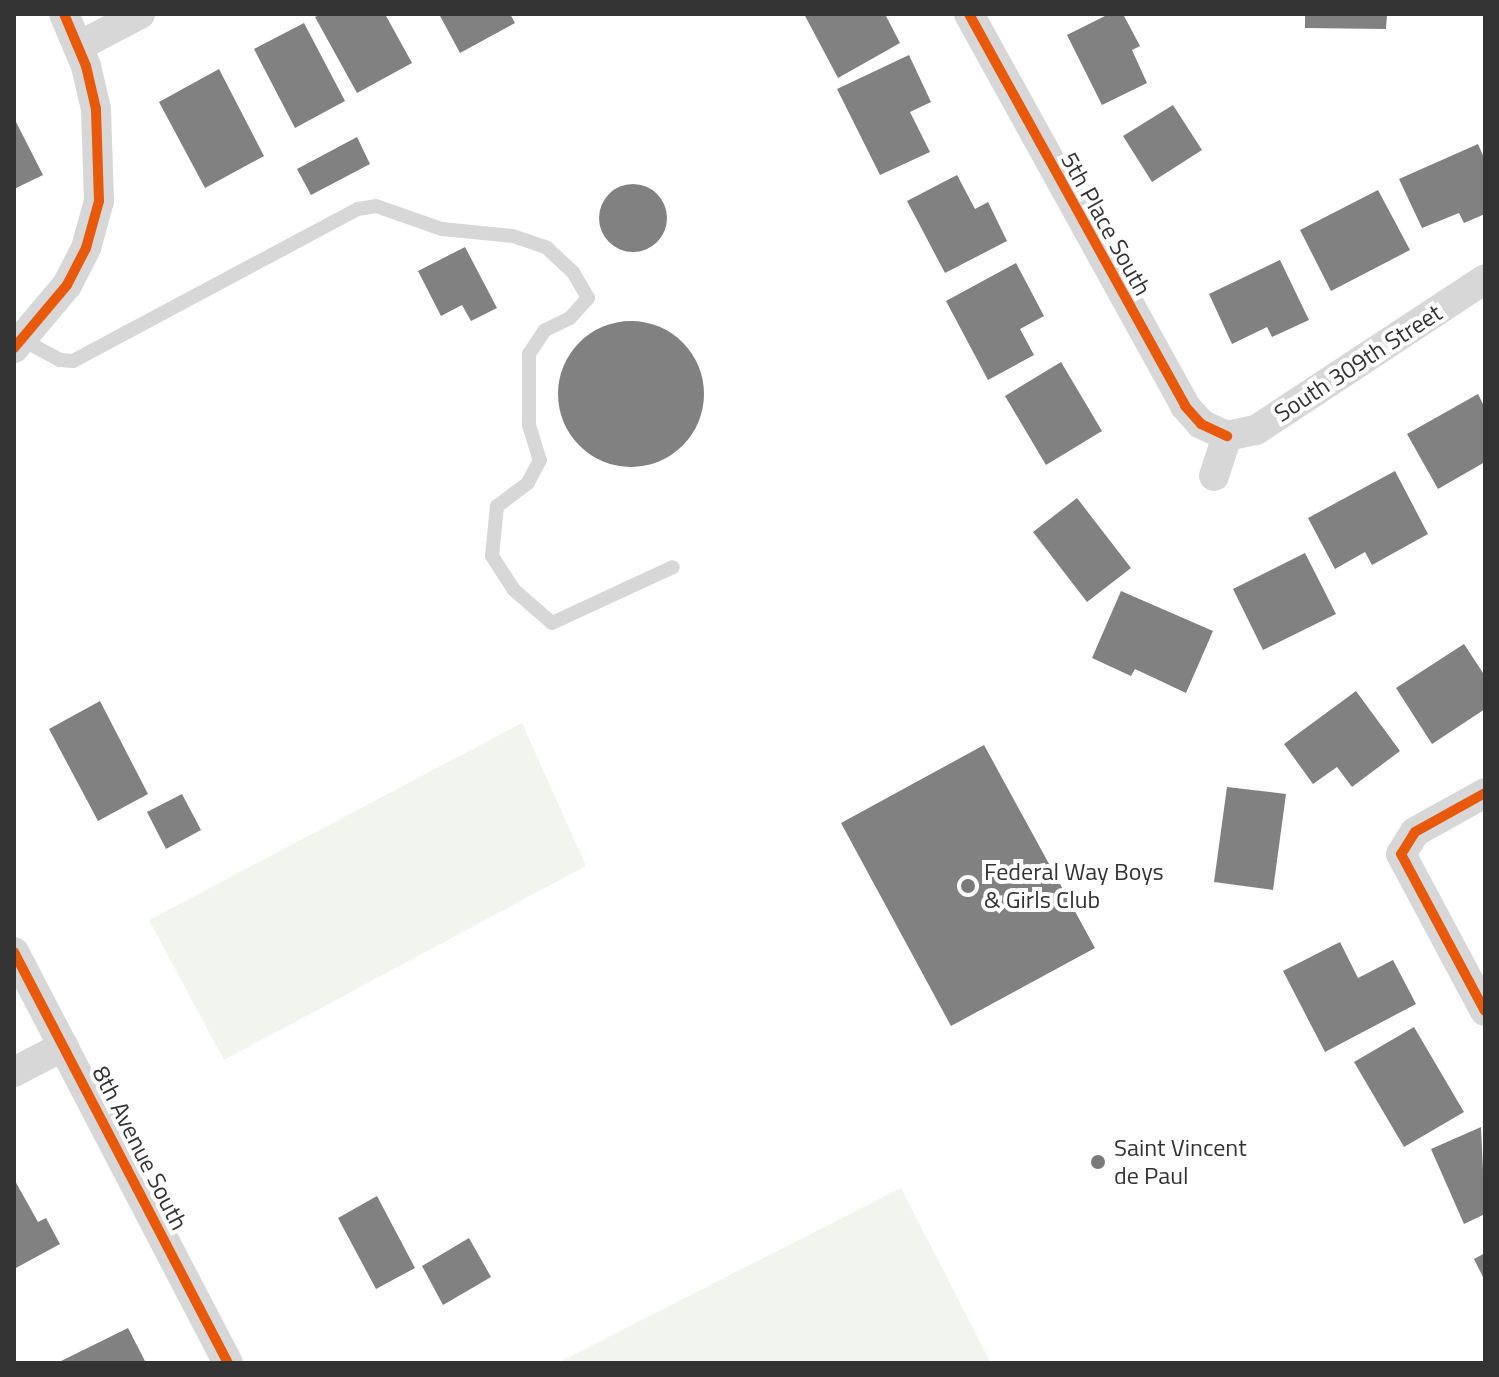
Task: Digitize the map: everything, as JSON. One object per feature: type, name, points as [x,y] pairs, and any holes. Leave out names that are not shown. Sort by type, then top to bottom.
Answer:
[{"type":"street","points":[[18,344],[67,285],[95,222],[101,156],[79,46],[64,14]]},
{"type":"street","points":[[79,46],[140,14]]},
{"type":"street","name":"5th Place South","points":[[969,14],[1185,406],[1201,424],[1227,436]]},
{"type":"street","name":"South 309th Street","points":[[1227,436],[1256,430],[1485,279]]},
{"type":"street","points":[[1214,476],[1227,436]]},
{"type":"street","points":[[1485,793],[1409,837],[1401,857],[1485,1011]]},
{"type":"street","name":"8th Avenue South","points":[[14,952],[228,1363]]},
{"type":"street","points":[[14,1072],[64,1046]]},
{"type":"lane","points":[[18,344],[60,360],[73,361],[358,209],[376,206],[442,229],[513,236],[547,248],[573,272],[588,298],[570,318],[545,330],[529,354],[529,425],[540,460],[528,483],[497,506],[492,556],[514,590],[552,623],[673,567]]},
{"type":"shaded area","points":[[522,723],[586,866],[224,1060],[149,920]]},
{"type":"shaded area","points":[[901,1188],[991,1363],[557,1363]]},
{"type":"building","points":[[321,14],[385,14],[412,63],[357,93],[315,17]]},
{"type":"building","points":[[439,14],[510,14],[515,23],[460,53]]},
{"type":"building","points":[[804,14],[885,14],[900,43],[838,78]]},
{"type":"building","points":[[1109,14],[1123,14],[1140,46],[1132,50],[1147,83],[1102,105],[1067,35]]},
{"type":"building","points":[[1305,14],[1387,14],[1386,29],[1305,28]]},
{"type":"building","points":[[304,23],[345,101],[295,128],[254,49]]},
{"type":"building","points":[[909,55],[931,102],[910,112],[930,152],[880,175],[837,89]]},
{"type":"building","points":[[219,69],[264,156],[205,188],[159,102]]},
{"type":"building","points":[[1173,105],[1202,150],[1152,182],[1123,136]]},
{"type":"building","points":[[14,118],[43,175],[14,189]]},
{"type":"building","points":[[357,137],[370,164],[311,195],[297,169]]},
{"type":"building","points":[[1478,144],[1485,160],[1485,214],[1464,223],[1459,213],[1422,228],[1399,179]]},
{"type":"building","points":[[957,175],[975,209],[988,202],[1007,241],[945,273],[907,201]]},
{"type":"building","points":[[626,184],[640,184],[652,189],[662,199],[667,218],[662,237],[652,247],[640,252],[626,252],[614,247],[604,237],[599,225],[599,211],[604,199],[614,189]]},
{"type":"building","points":[[1378,190],[1410,250],[1331,291],[1300,230]]},
{"type":"building","points":[[465,247],[497,308],[471,321],[462,305],[441,316],[418,271]]},
{"type":"building","points":[[1280,260],[1309,320],[1272,337],[1267,327],[1232,344],[1209,294]]},
{"type":"building","points":[[1016,263],[1044,316],[1020,329],[1034,355],[988,380],[946,301]]},
{"type":"building","points":[[631,321],[659,327],[683,342],[698,366],[704,394],[698,422],[683,446],[659,461],[631,467],[603,461],[579,446],[564,422],[558,394],[564,366],[579,342],[603,327]]},
{"type":"building","points":[[1061,362],[1102,431],[1046,465],[1005,396]]},
{"type":"building","points":[[1478,394],[1485,408],[1485,462],[1438,489],[1407,434]]},
{"type":"building","points":[[1395,471],[1428,534],[1372,565],[1365,552],[1335,569],[1308,518]]},
{"type":"building","points":[[1077,498],[1131,568],[1087,602],[1033,532]]},
{"type":"building","points":[[1305,553],[1336,614],[1263,650],[1233,589]]},
{"type":"building","points":[[1121,591],[1213,631],[1186,693],[1135,669],[1131,676],[1092,658]]},
{"type":"building","points":[[1464,644],[1485,676],[1485,709],[1432,744],[1396,688]]},
{"type":"building","points":[[1356,691],[1400,751],[1352,787],[1337,767],[1313,784],[1284,744]]},
{"type":"building","points":[[100,701],[148,794],[98,821],[49,729]]},
{"type":"building","name":"Federal Way Boys & Girls Club","points":[[984,745],[1095,948],[951,1026],[841,823]]},
{"type":"building","points":[[1227,787],[1286,794],[1273,890],[1214,882]]},
{"type":"building","points":[[182,794],[201,830],[166,849],[147,812]]},
{"type":"building","points":[[1340,942],[1358,978],[1393,960],[1416,1004],[1325,1052],[1283,971]]},
{"type":"building","points":[[1414,1027],[1464,1112],[1404,1147],[1354,1062]]},
{"type":"building","points":[[1481,1127],[1485,1214],[1464,1224],[1431,1149]]},
{"type":"building","points":[[14,1179],[38,1222],[46,1218],[60,1244],[14,1269]]},
{"type":"building","points":[[377,1196],[415,1268],[376,1289],[338,1218]]},
{"type":"building","points":[[469,1238],[491,1277],[443,1305],[422,1266]]},
{"type":"building","points":[[1485,1253],[1485,1281],[1474,1259]]},
{"type":"building","points":[[128,1328],[146,1363],[57,1363]]},
{"type":"cycle path","points":[[14,348],[67,285],[86,248],[99,201],[96,109],[86,66],[64,14]]},
{"type":"cycle path","points":[[969,14],[1185,406],[1201,424],[1227,436]]},
{"type":"cycle path","points":[[1485,793],[1415,832],[1401,854],[1485,1011]]},
{"type":"cycle path","points":[[14,952],[228,1363]]},
{"type":"place","name":"Federal Way Boys & Girls Club","points":[[968,886]]},
{"type":"place","name":"Saint Vincent de Paul","points":[[1098,1162]]}]
